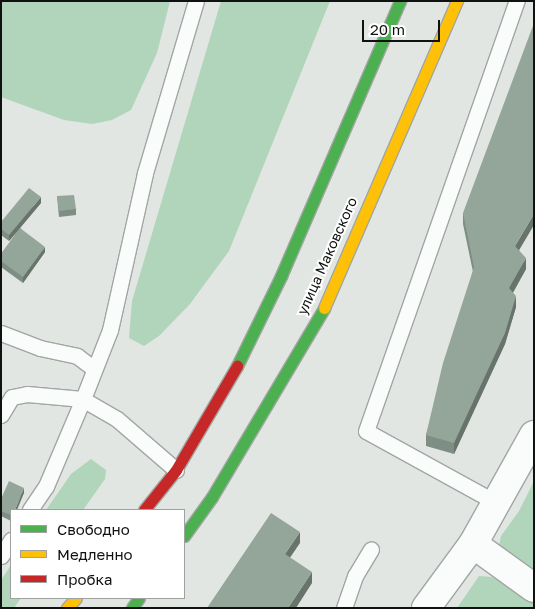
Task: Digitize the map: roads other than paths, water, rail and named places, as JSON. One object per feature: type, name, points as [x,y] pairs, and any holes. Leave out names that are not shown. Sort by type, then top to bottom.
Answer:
[{"type":"highway","points":[[145,509],[176,470],[234,371],[281,276],[400,1]]},
{"type":"highway","name":"улица Маковского","points":[[185,535],[212,497],[326,304],[379,175],[458,1]]},
{"type":"street","points":[[426,608],[473,544],[534,435]]},
{"type":"street","points":[[473,544],[534,588]]},
{"type":"lane","points":[[31,509],[46,486],[110,330],[145,173],[196,1]]},
{"type":"lane","points":[[497,503],[366,431],[517,1]]},
{"type":"lane","points":[[1,333],[40,348],[77,356],[93,368]]},
{"type":"lane","points":[[2,410],[12,397],[27,394],[83,399],[117,419],[176,470]]},
{"type":"lane","points":[[1,556],[10,542]]},
{"type":"lane","points":[[344,608],[355,576],[371,549]]}]
